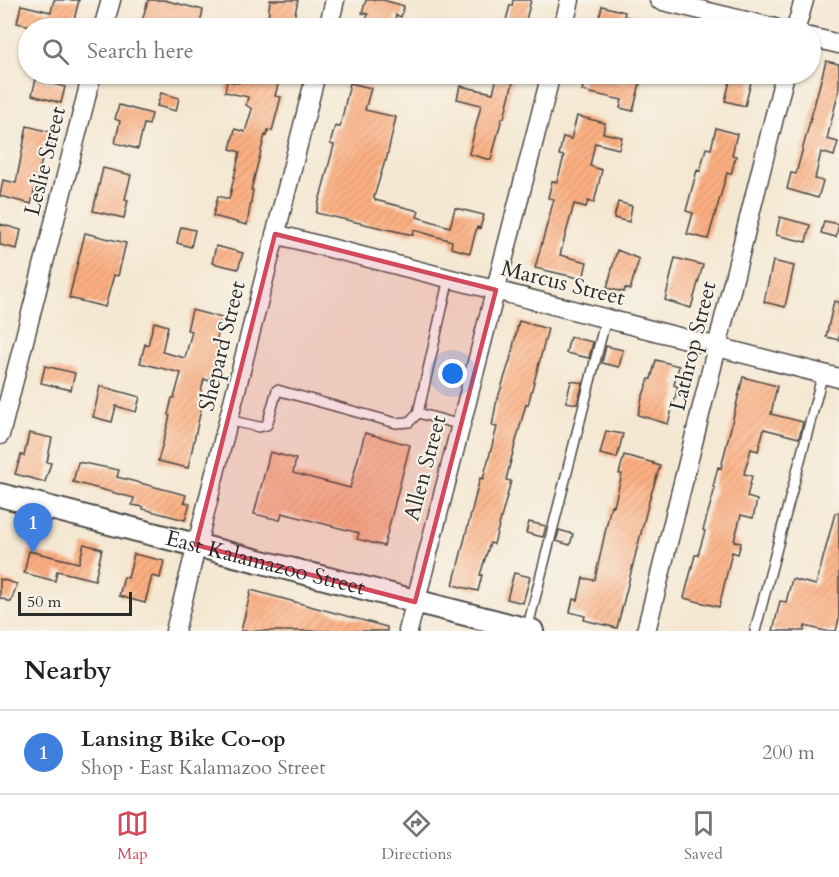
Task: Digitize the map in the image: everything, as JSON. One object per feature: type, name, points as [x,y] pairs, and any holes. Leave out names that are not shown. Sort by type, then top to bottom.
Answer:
[{"type":"street","points":[[106,18],[111,0]]},
{"type":"street","points":[[330,18],[335,0]]},
{"type":"street","points":[[566,18],[570,0]]},
{"type":"street","points":[[659,0],[734,18]]},
{"type":"street","points":[[799,18],[804,0]]},
{"type":"street","points":[[821,40],[839,45]]},
{"type":"street","name":"Leslie Street","points":[[0,435],[89,84]]},
{"type":"street","name":"Shepard Street","points":[[175,631],[313,84]]},
{"type":"street","name":"Allen Street","points":[[408,631],[548,84]]},
{"type":"street","name":"Lathrop Street","points":[[646,631],[783,84]]},
{"type":"street","name":"Marcus Street","points":[[275,234],[831,376]]},
{"type":"street","name":"East Kalamazoo Street","points":[[0,495],[530,630]]},
{"type":"lane","points":[[228,420],[260,427],[267,425],[277,390],[396,423],[408,422],[418,413],[449,278]]},
{"type":"lane","points":[[530,630],[606,318]]},
{"type":"lane","points":[[755,631],[831,376]]},
{"type":"lane","points":[[418,413],[461,424]]},
{"type":"highlighted area","points":[[275,234],[496,290],[415,602],[196,545]]},
{"type":"building","points":[[54,0],[79,0],[74,18],[18,18],[21,5],[51,12]]},
{"type":"building","points":[[148,0],[164,0],[203,10],[201,18],[143,18]]},
{"type":"building","points":[[270,0],[298,0],[294,18],[268,18]]},
{"type":"building","points":[[366,0],[383,0],[404,6],[401,17],[396,15],[395,18],[367,18],[368,14],[362,13]]},
{"type":"building","points":[[513,0],[531,0],[526,18],[507,18],[510,5],[512,6]]},
{"type":"building","points":[[602,6],[625,12],[624,16],[632,18],[599,18]]},
{"type":"building","points":[[826,61],[839,64],[839,90],[827,139],[838,142],[834,156],[821,152],[815,179],[823,181],[818,198],[787,189],[791,173],[796,174]]},
{"type":"building","points":[[35,84],[54,84],[65,87],[61,103],[32,95]]},
{"type":"building","points":[[226,84],[278,84],[275,96],[281,97],[272,131],[268,130],[267,136],[265,135],[251,190],[253,190],[247,225],[213,216],[218,196],[229,199],[240,152],[230,149],[235,129],[245,132],[252,109],[246,105],[248,97],[225,92]]},
{"type":"building","points":[[350,84],[371,88],[365,110],[396,117],[375,200],[419,211],[417,217],[450,227],[455,208],[484,215],[480,228],[477,227],[470,253],[451,248],[452,241],[414,230],[413,235],[316,213],[334,145],[330,144],[335,126],[340,127]]},
{"type":"building","points":[[495,84],[512,84],[491,160],[469,154],[481,105],[457,99],[460,86],[493,93]]},
{"type":"building","points":[[584,84],[640,84],[633,111],[620,108],[622,100],[582,91]]},
{"type":"building","points":[[729,84],[750,84],[745,106],[725,101]]},
{"type":"building","points":[[161,93],[179,98],[176,111],[157,106]]},
{"type":"building","points":[[119,105],[152,114],[149,125],[144,124],[138,149],[115,143],[120,121],[115,119]]},
{"type":"building","points":[[577,116],[605,123],[603,133],[622,137],[619,149],[595,143],[590,166],[602,170],[594,203],[588,201],[586,207],[574,204],[560,255],[587,262],[583,279],[535,268],[554,199],[548,198],[552,181],[557,182],[564,156],[559,155],[563,137],[571,139]]},
{"type":"building","points":[[27,126],[54,133],[50,148],[45,147],[31,204],[0,196],[3,180],[16,183]]},
{"type":"building","points":[[716,128],[737,134],[732,155],[736,156],[731,174],[727,173],[708,239],[687,234],[693,213],[686,211],[697,170],[700,171],[706,148],[711,149]]},
{"type":"building","points":[[103,168],[131,175],[125,199],[128,200],[124,218],[93,211]]},
{"type":"building","points":[[618,202],[632,206],[629,222],[614,218]]},
{"type":"building","points":[[780,217],[810,225],[806,242],[776,235]]},
{"type":"building","points":[[824,221],[839,224],[836,237],[821,233]]},
{"type":"building","points":[[0,224],[21,230],[17,249],[0,245]]},
{"type":"building","points":[[181,227],[195,230],[191,247],[177,243]]},
{"type":"building","points":[[85,233],[126,243],[118,276],[114,275],[105,307],[69,298]]},
{"type":"building","points":[[216,246],[243,253],[238,269],[212,263]]},
{"type":"building","points":[[617,250],[639,259],[630,290],[625,288],[624,292],[607,288]]},
{"type":"building","points":[[675,258],[703,265],[691,308],[665,300]]},
{"type":"building","points":[[773,261],[794,266],[785,307],[764,302]]},
{"type":"building","points":[[834,301],[839,302],[839,340],[826,337]]},
{"type":"building","points":[[192,310],[222,318],[210,381],[204,379],[198,404],[202,405],[188,468],[158,461],[170,416],[168,415],[172,398],[174,398],[181,373],[140,363],[154,322],[168,326],[162,352],[185,358],[192,331],[187,330]]},
{"type":"building","points":[[519,321],[548,329],[506,480],[511,481],[494,544],[490,543],[480,575],[482,575],[478,591],[453,585],[480,478],[483,479],[497,427],[492,426],[496,404]]},
{"type":"building","points":[[570,337],[593,342],[589,358],[566,353]]},
{"type":"building","points":[[606,346],[623,350],[619,367],[602,363]]},
{"type":"building","points":[[656,360],[679,366],[674,385],[678,387],[668,424],[638,415]]},
{"type":"building","points":[[45,366],[75,373],[71,390],[41,383]]},
{"type":"building","points":[[743,377],[777,386],[771,414],[803,422],[799,438],[764,429],[758,451],[751,449],[744,474],[752,476],[747,497],[757,500],[753,518],[741,515],[734,541],[741,543],[738,554],[732,552],[719,607],[684,598],[695,555],[698,555],[705,531],[703,530],[715,488],[713,487],[718,467],[721,468]]},
{"type":"building","points":[[571,381],[583,383],[577,404],[566,402]]},
{"type":"building","points":[[100,386],[140,397],[136,412],[116,406],[112,422],[93,417]]},
{"type":"building","points":[[606,431],[623,434],[617,458],[600,454]]},
{"type":"building","points":[[29,433],[52,438],[47,462],[51,463],[45,482],[15,474],[21,455],[24,456]]},
{"type":"building","points":[[365,433],[410,445],[384,546],[357,539],[359,533],[282,513],[280,520],[254,514],[270,452],[296,459],[293,473],[350,488]]},
{"type":"building","points":[[624,455],[660,466],[617,628],[584,620],[585,616],[570,612],[573,599],[578,600],[583,578],[595,579],[611,505],[614,506],[622,474],[619,474]]},
{"type":"building","points":[[78,462],[119,470],[117,477],[186,495],[184,502],[190,504],[185,520],[132,505],[134,498],[73,482]]},
{"type":"building","points":[[835,513],[839,513],[839,619],[836,631],[805,626],[804,631],[773,631],[780,601],[786,602],[792,579],[816,585]]},
{"type":"building","points":[[529,522],[546,526],[543,537],[526,533]]},
{"type":"building","points":[[559,530],[573,534],[570,545],[556,541]]},
{"type":"building","points":[[84,544],[102,549],[95,580],[57,571],[55,581],[24,573],[29,551],[79,563]]},
{"type":"building","points":[[134,554],[164,561],[160,578],[152,576],[145,603],[119,596],[124,577],[128,578]]},
{"type":"building","points":[[514,573],[530,577],[523,603],[507,599]]},
{"type":"building","points":[[0,579],[17,584],[11,602],[0,598]]},
{"type":"building","points":[[251,590],[387,627],[387,631],[241,631]]},
{"type":"place","name":"Lansing Bike Co-op","points":[[33,553]]}]
